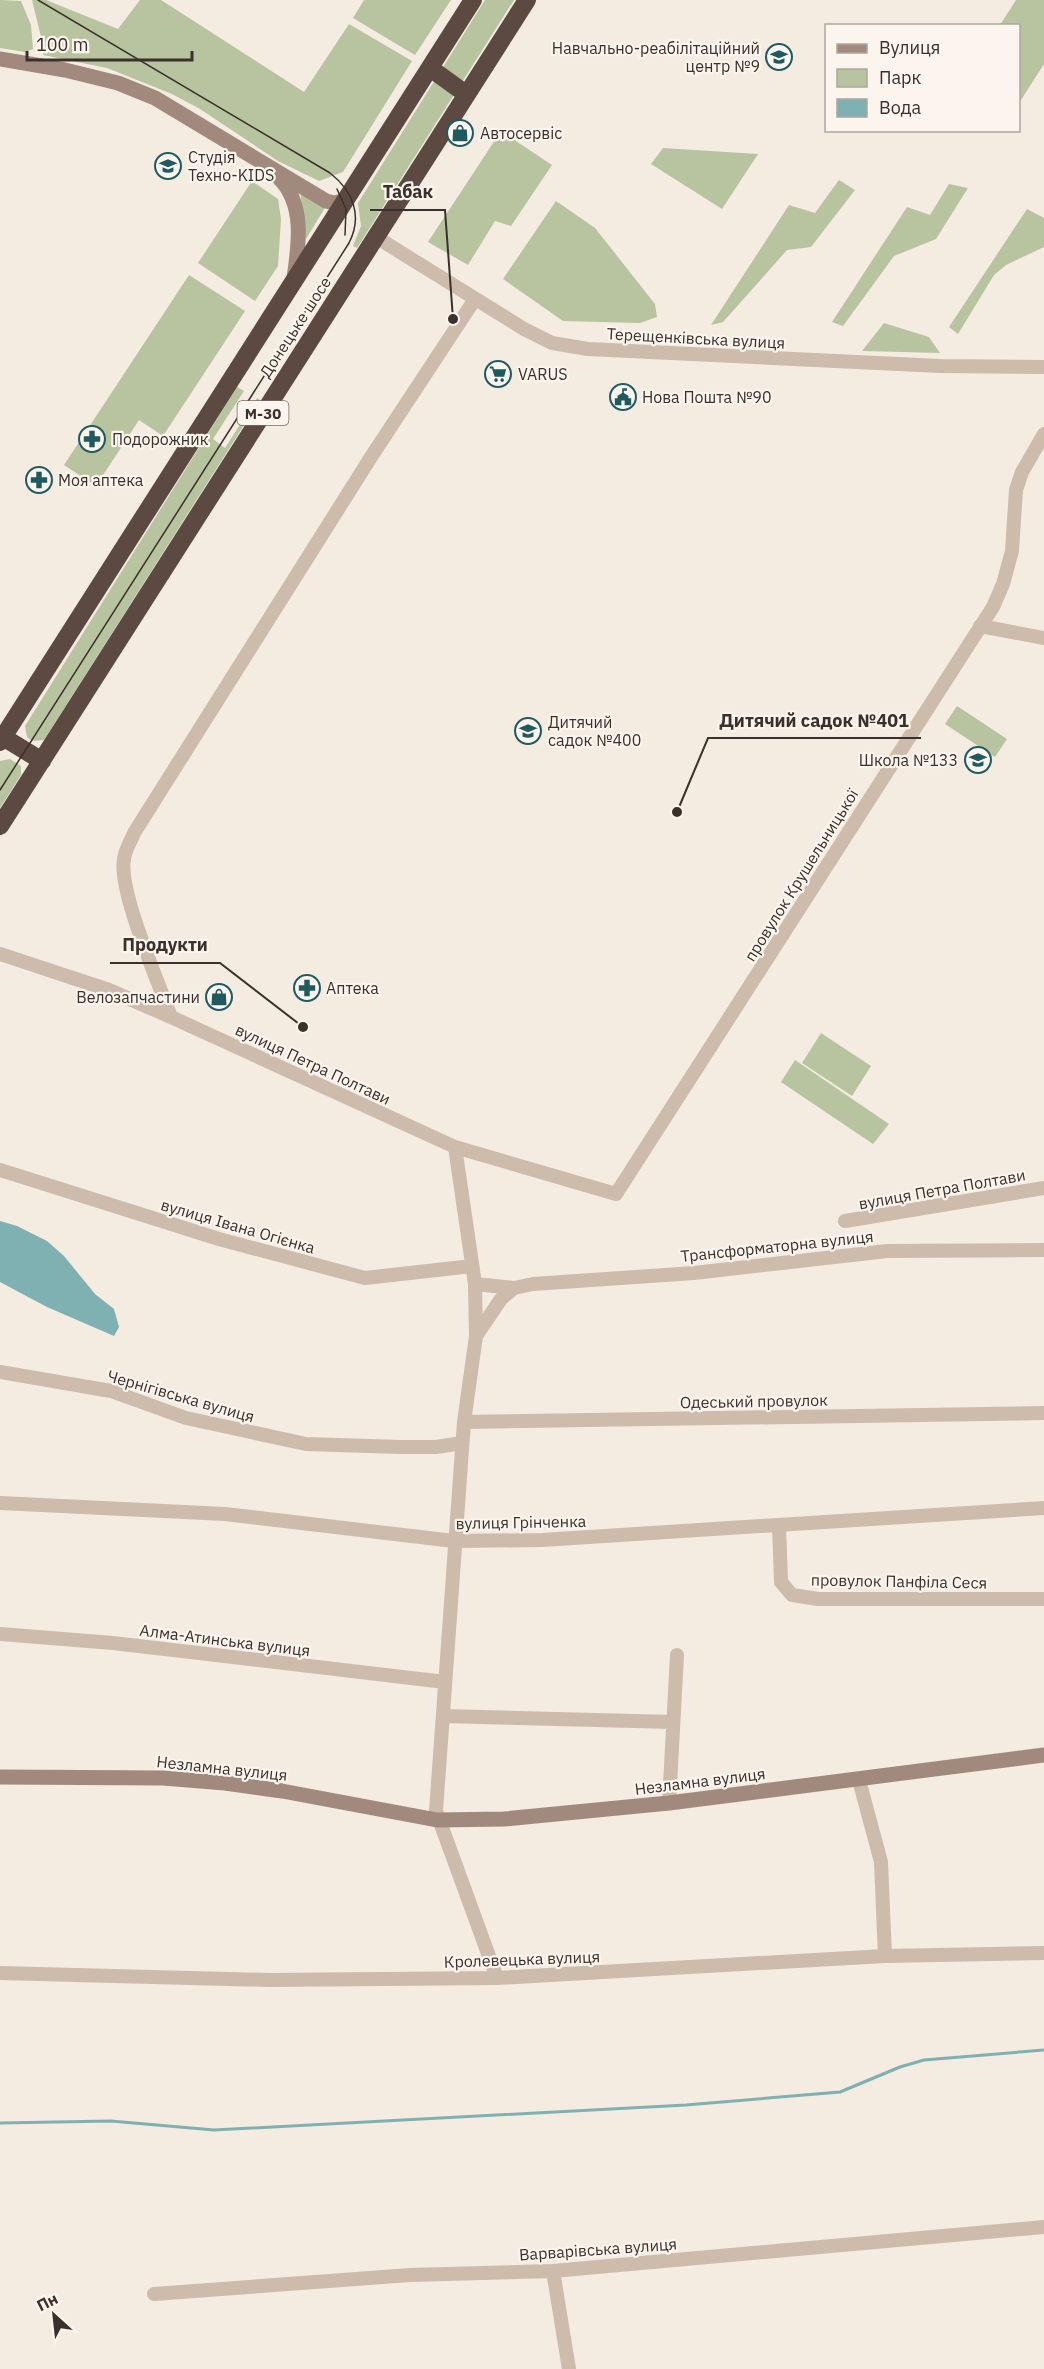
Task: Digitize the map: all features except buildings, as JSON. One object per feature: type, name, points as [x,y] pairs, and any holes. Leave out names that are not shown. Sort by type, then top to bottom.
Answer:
[{"type":"highway","name":"Донецьке шосе","points":[[2,739],[473,0]]},
{"type":"highway","name":"Донецьке шосе","points":[[0,826],[526,0]]},
{"type":"highway","points":[[430,68],[466,94]]},
{"type":"highway","points":[[2,739],[42,760]]},
{"type":"street","points":[[0,59],[66,70],[136,90],[174,108],[268,168],[326,201],[334,203],[343,201]]},
{"type":"street","points":[[268,168],[290,191],[297,209],[294,278]]},
{"type":"street","name":"Терещенківська вулиця","points":[[376,237],[524,329],[552,343],[588,349],[940,366],[1044,367]]},
{"type":"street","points":[[171,1017],[125,884],[124,859],[134,833],[371,457],[475,299]]},
{"type":"street","name":"провулок Крушельницької","points":[[616,1194],[980,626],[1003,584],[1012,551],[1016,490],[1037,457],[1044,434]]},
{"type":"street","points":[[980,626],[1044,638]]},
{"type":"street","name":"вулиця Петра Полтави","points":[[0,954],[109,990],[455,1148],[616,1194]]},
{"type":"street","points":[[455,1148],[475,1284],[476,1336],[464,1422],[454,1541],[438,1820],[496,1978]]},
{"type":"street","name":"вулиця Івана Огієнка","points":[[0,1170],[219,1239],[365,1278],[472,1266]]},
{"type":"street","name":"вулиця Петра Полтави","points":[[845,1221],[1044,1188]]},
{"type":"street","name":"Трансформаторна вулиця","points":[[475,1284],[514,1288],[694,1273],[887,1251],[1044,1250]]},
{"type":"street","points":[[476,1336],[501,1299],[514,1288]]},
{"type":"street","name":"Чернігівська вулиця","points":[[0,1371],[111,1391],[186,1418],[306,1444],[413,1447],[462,1443]]},
{"type":"street","name":"Одеський провулок","points":[[464,1422],[1044,1413]]},
{"type":"street","name":"вулиця Грінченка","points":[[0,1503],[225,1514],[454,1541],[542,1540],[1044,1508]]},
{"type":"street","name":"провулок Панфіла Сеся","points":[[779,1525],[781,1582],[792,1595],[818,1599],[1044,1599]]},
{"type":"street","name":"Алма-Атинська вулиця","points":[[0,1634],[113,1643],[445,1682]]},
{"type":"street","points":[[669,1803],[677,1655]]},
{"type":"street","points":[[443,1716],[674,1722]]},
{"type":"street","name":"Незламна вулиця","points":[[0,1777],[164,1778],[225,1783],[282,1791],[438,1820],[504,1819],[669,1803],[1044,1755]]},
{"type":"street","points":[[859,1780],[882,1862],[885,1956]]},
{"type":"street","name":"Кролевецька вулиця","points":[[0,1972],[269,1980],[496,1978],[885,1956],[1044,1953]]},
{"type":"street","name":"Варварівська вулиця","points":[[154,2294],[410,2275],[553,2271],[1044,2227]]},
{"type":"street","points":[[553,2271],[569,2369]]},
{"type":"green space","points":[[0,0],[21,1],[31,25],[33,49],[25,52],[0,48]]},
{"type":"green space","points":[[32,0],[46,0],[118,29],[140,0],[161,0],[304,92],[349,24],[412,61],[343,172],[319,181],[278,161],[200,109],[172,94],[107,68],[43,55]]},
{"type":"green space","points":[[364,0],[451,0],[415,55],[353,18]]},
{"type":"green space","points":[[485,0],[514,0],[357,248],[353,246],[361,226],[358,203]]},
{"type":"green space","points":[[1016,0],[1044,0],[1044,64],[1020,101],[1020,24],[1001,24]]},
{"type":"green space","points":[[501,131],[552,165],[511,226],[495,221],[468,265],[428,242]]},
{"type":"green space","points":[[663,148],[758,154],[722,209],[651,164]]},
{"type":"green space","points":[[839,180],[855,190],[811,247],[787,250],[723,322],[711,325],[789,205],[815,213]]},
{"type":"green space","points":[[252,181],[278,199],[281,219],[278,266],[255,301],[198,263]]},
{"type":"green space","points":[[949,184],[968,188],[936,239],[894,256],[843,326],[832,322],[907,207],[930,215]]},
{"type":"green space","points":[[300,190],[326,206],[306,239]]},
{"type":"green space","points":[[556,201],[595,228],[655,304],[657,317],[640,323],[563,321],[503,279]]},
{"type":"green space","points":[[1027,209],[1044,218],[1044,247],[1006,265],[994,275],[958,334],[949,327]]},
{"type":"green space","points":[[189,275],[245,311],[163,436],[139,420],[96,486],[64,465]]},
{"type":"green space","points":[[884,323],[929,337],[940,353],[862,351]]},
{"type":"green space","points":[[237,387],[244,391],[213,439],[225,448],[257,398],[260,400],[44,740],[32,741],[27,737],[25,726]]},
{"type":"green space","points":[[957,706],[1007,739],[995,757],[945,724]]},
{"type":"green space","points":[[10,759],[21,766],[21,775],[0,808],[0,761]]},
{"type":"green space","points":[[821,1033],[871,1066],[852,1096],[802,1063]]},
{"type":"green space","points":[[795,1060],[889,1124],[873,1144],[781,1082]]},
{"type":"water","points":[[0,1221],[17,1226],[47,1241],[64,1256],[95,1294],[114,1309],[119,1327],[114,1336],[47,1307],[0,1282]]},
{"type":"waterway","points":[[0,2123],[111,2121],[214,2130],[686,2105],[840,2092],[900,2067],[924,2060],[1044,2050]]},
{"type":"tram line","points":[[0,790],[349,243],[355,223],[350,196],[330,173],[38,0]]},
{"type":"tram line","points":[[337,189],[346,209],[345,235]]},
{"type":"place","name":"Навчально-реабілітаційний центр №9","points":[[779,57]]},
{"type":"place","name":"Автосервіс","points":[[460,133]]},
{"type":"place","name":"Студія Техно-KIDS","points":[[168,166]]},
{"type":"place","name":"Табак","points":[[453,319]]},
{"type":"place","name":"VARUS","points":[[498,374]]},
{"type":"place","name":"Нова Пошта №90","points":[[623,397]]},
{"type":"place","name":"Подорожник","points":[[92,439]]},
{"type":"place","name":"Моя аптека","points":[[39,480]]},
{"type":"place","name":"Дитячий садок №400","points":[[528,731]]},
{"type":"place","name":"Школа №133","points":[[978,760]]},
{"type":"place","name":"Дитячий садок №401","points":[[677,812]]},
{"type":"place","name":"Аптека","points":[[307,988]]},
{"type":"place","name":"Велозапчастини","points":[[219,997]]},
{"type":"place","name":"Продукти","points":[[303,1027]]}]
